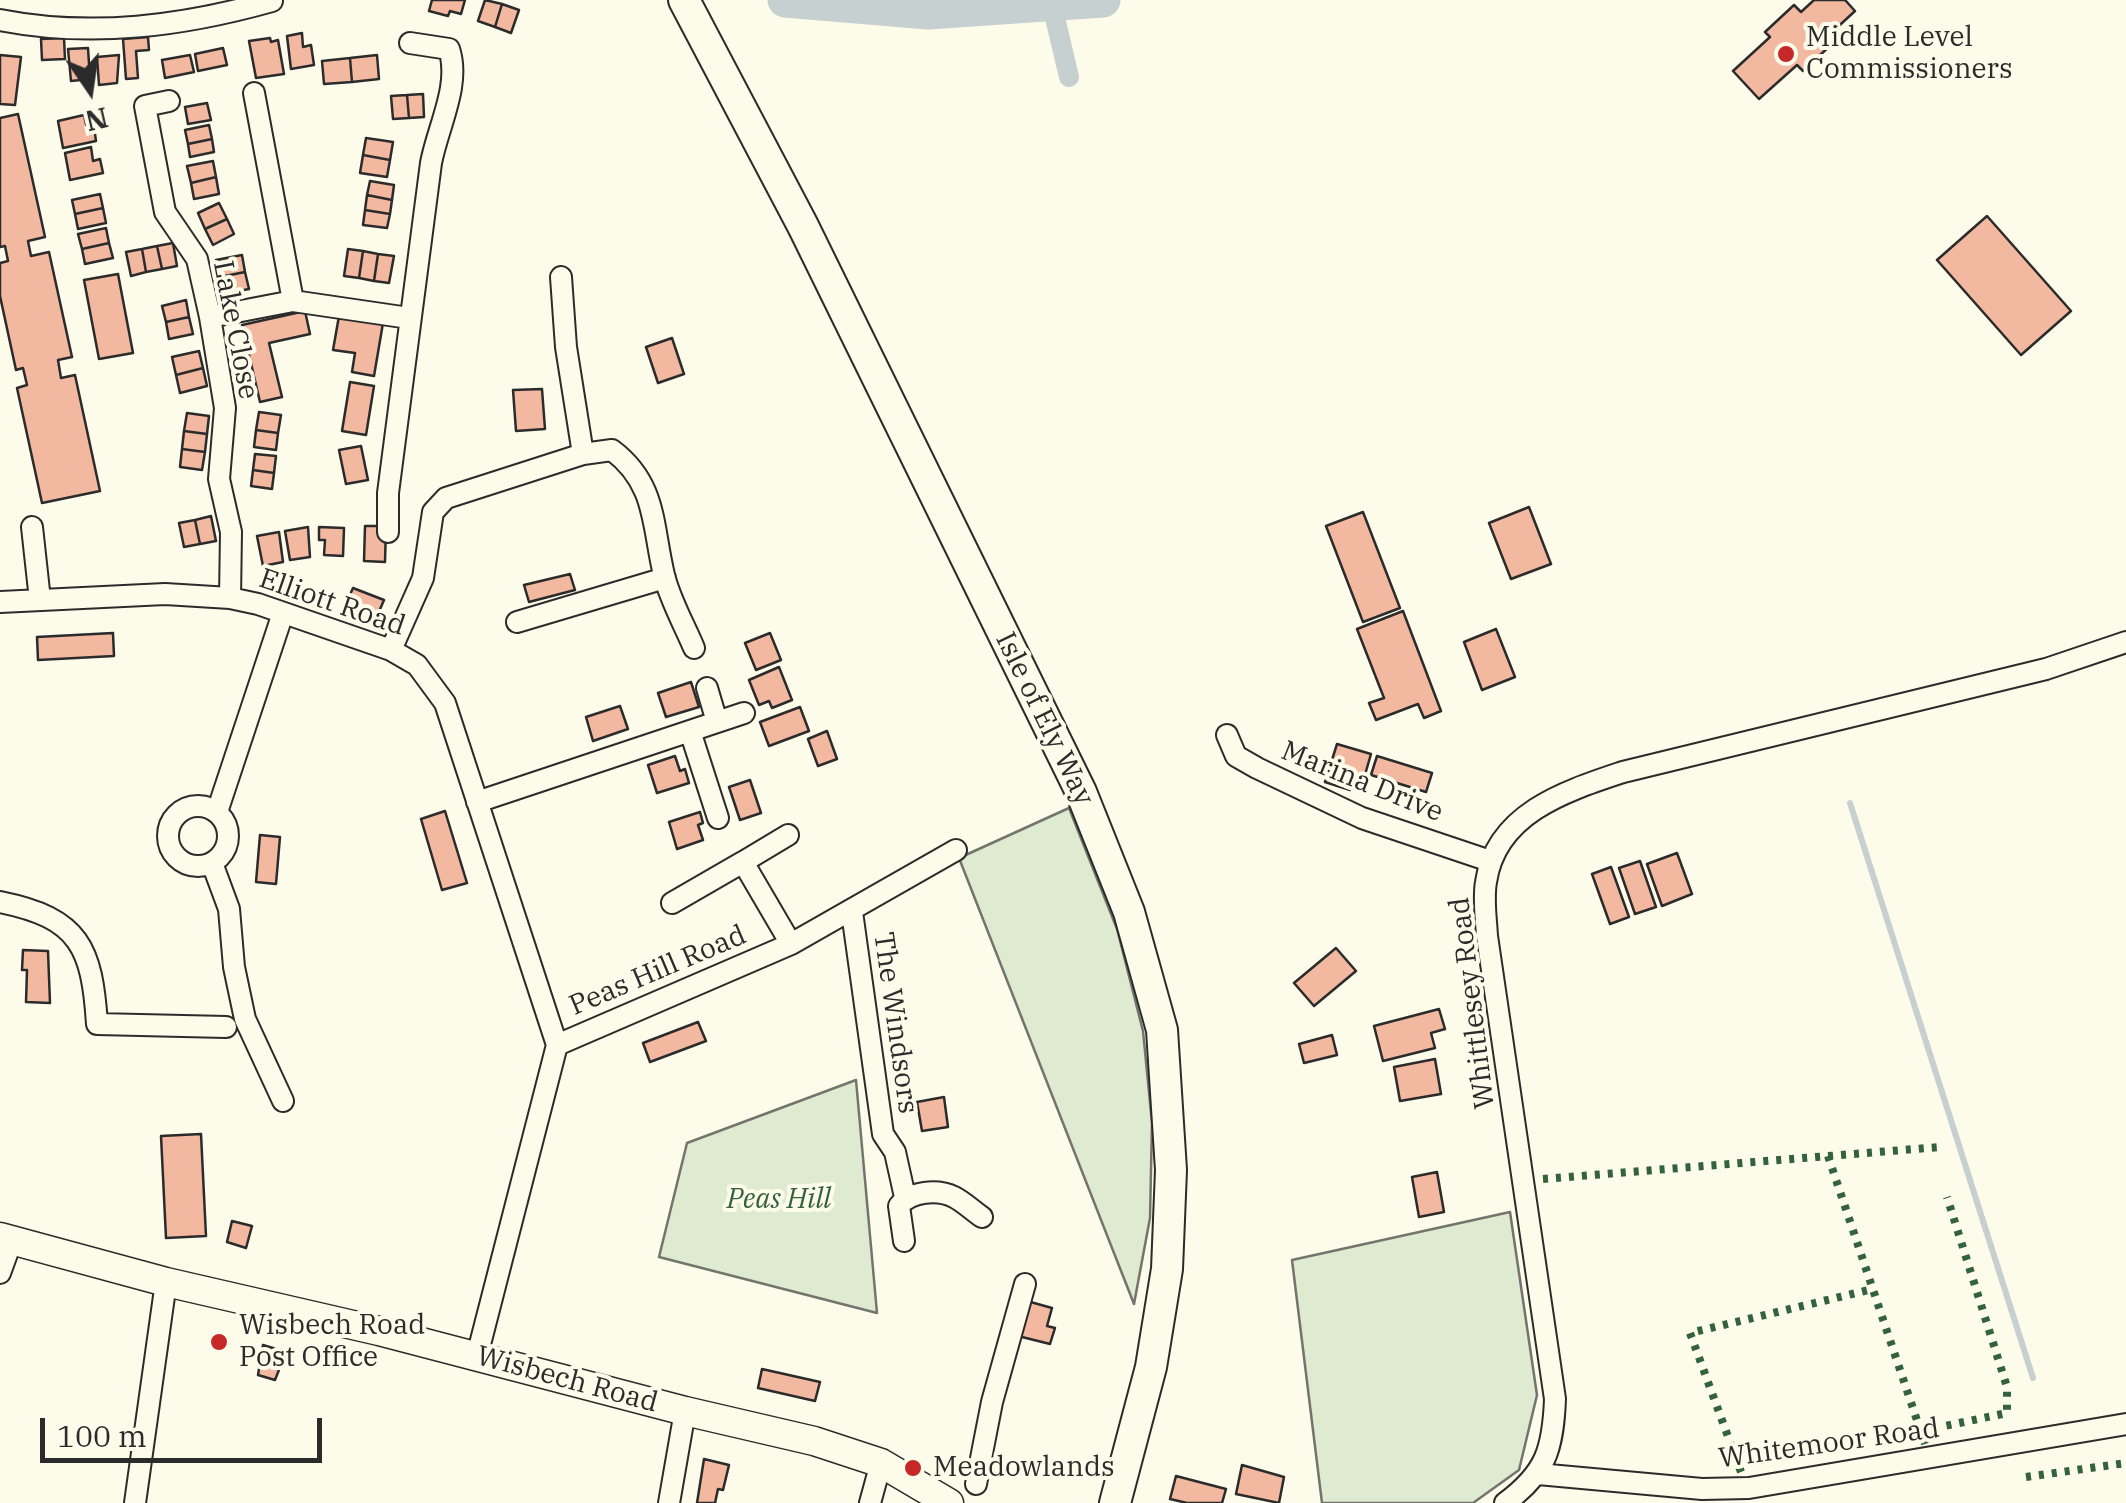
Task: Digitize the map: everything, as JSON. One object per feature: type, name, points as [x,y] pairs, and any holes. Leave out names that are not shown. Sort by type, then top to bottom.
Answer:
[{"type":"highway","name":"Isle of Ely Way","points":[[684,0],[803,226],[1082,792],[1129,912],[1162,1030],[1171,1170],[1167,1269],[1151,1367],[1118,1500]]},
{"type":"main road","name":"Wisbech Road","points":[[6,1239],[814,1441],[881,1463],[950,1503]]},
{"type":"street","points":[[0,20],[140,29],[190,22],[272,1]]},
{"type":"street","points":[[388,532],[388,492],[431,163],[454,81],[449,49],[410,43]]},
{"type":"street","points":[[254,93],[293,301]]},
{"type":"street","name":"Lake Close","points":[[170,101],[146,106],[166,212],[197,259],[210,318],[225,408],[219,478],[231,532],[230,598]]},
{"type":"street","points":[[560,277],[566,347],[583,454]]},
{"type":"street","points":[[210,318],[293,301],[409,318]]},
{"type":"street","points":[[391,650],[423,578],[433,512],[446,498],[583,454],[612,450],[630,464],[643,482],[665,578],[694,648]]},
{"type":"street","points":[[32,528],[40,600]]},
{"type":"street","points":[[518,622],[665,578]]},
{"type":"street","name":"Elliott Road","points":[[0,602],[165,594],[230,598],[284,612],[391,650],[417,664],[445,702],[557,1044]]},
{"type":"street","points":[[217,812],[284,612]]},
{"type":"street","name":"Whittlesey Road","points":[[1538,1474],[1549,1453],[1556,1399],[1486,936],[1485,885],[1490,861],[1527,812],[1562,792],[1657,763],[2046,669],[2126,642]]},
{"type":"street","points":[[706,688],[717,722]]},
{"type":"street","points":[[477,802],[744,713]]},
{"type":"street","points":[[690,731],[718,818]]},
{"type":"street","name":"Marina Drive","points":[[1227,735],[1236,756],[1257,768],[1362,818],[1490,861]]},
{"type":"street","points":[[206,806],[217,812],[228,833],[227,845],[212,863],[186,864],[176,857],[169,846],[168,832],[180,811],[206,806]]},
{"type":"street","points":[[672,903],[788,835]]},
{"type":"street","name":"Peas Hill Road","points":[[477,1356],[557,1044],[791,944],[956,850]]},
{"type":"street","points":[[742,862],[791,944]]},
{"type":"street","points":[[212,863],[230,909],[234,967],[245,1019],[283,1101]]},
{"type":"street","points":[[0,902],[55,919],[82,944],[94,980],[98,1024],[226,1027]]},
{"type":"street","name":"The Windsors","points":[[852,912],[883,1134],[896,1152],[906,1197],[899,1206],[904,1241]]},
{"type":"street","points":[[906,1197],[918,1193],[951,1195],[982,1217]]},
{"type":"street","points":[[0,1274],[6,1239]]},
{"type":"street","points":[[136,1503],[166,1282]]},
{"type":"street","points":[[976,1484],[992,1402],[1025,1284]]},
{"type":"street","points":[[669,1503],[686,1412]]},
{"type":"street","name":"Whitemoor Road","points":[[1538,1474],[1702,1489],[1750,1488],[2126,1424]]},
{"type":"street","points":[[870,1503],[881,1463]]},
{"type":"street","points":[[1504,1503],[1538,1474]]},
{"type":"green space","points":[[1069,808],[1117,929],[1143,1031],[1152,1123],[1150,1218],[1134,1304],[959,858]]},
{"type":"green space","name":"Peas Hill","points":[[856,1080],[877,1313],[659,1257],[687,1143]]},
{"type":"green space","points":[[1510,1212],[1537,1395],[1519,1470],[1473,1503],[1322,1503],[1292,1260]]},
{"type":"building","points":[[432,0],[465,0],[461,14],[450,11],[448,16],[429,11]]},
{"type":"building","points":[[485,0],[502,4],[495,27],[478,21]]},
{"type":"building","name":"Middle Level Commissioners","points":[[1814,0],[1845,0],[1855,11],[1827,37],[1833,43],[1803,71],[1797,65],[1759,99],[1733,71],[1770,37],[1765,32],[1794,5],[1801,12]]},
{"type":"building","points":[[502,4],[519,10],[511,33],[495,27]]},
{"type":"building","points":[[302,33],[303,47],[311,45],[314,65],[291,69],[287,36]]},
{"type":"building","points":[[148,37],[149,50],[136,51],[138,78],[126,79],[123,39]]},
{"type":"building","points":[[64,38],[65,59],[42,60],[41,39]]},
{"type":"building","points":[[270,38],[271,42],[278,40],[284,74],[256,78],[249,41]]},
{"type":"building","points":[[88,48],[90,79],[71,81],[68,49]]},
{"type":"building","points":[[223,48],[227,65],[198,71],[195,54]]},
{"type":"building","points":[[0,55],[21,57],[15,105],[0,104]]},
{"type":"building","points":[[119,55],[117,83],[99,85],[97,57]]},
{"type":"building","points":[[190,55],[194,72],[165,78],[162,60]]},
{"type":"building","points":[[377,55],[379,79],[352,82],[350,58]]},
{"type":"building","points":[[350,58],[352,82],[324,84],[322,61]]},
{"type":"building","points":[[423,94],[424,117],[409,118],[407,95]]},
{"type":"building","points":[[407,95],[409,118],[393,119],[391,96]]},
{"type":"building","points":[[207,103],[211,120],[188,124],[185,107]]},
{"type":"building","points":[[18,114],[45,237],[28,241],[31,256],[49,252],[72,357],[58,360],[61,378],[75,375],[100,491],[42,503],[17,388],[27,385],[23,368],[16,370],[0,296],[0,263],[8,261],[5,246],[0,247],[0,118]]},
{"type":"building","points":[[84,115],[87,129],[94,127],[96,141],[63,148],[58,121]]},
{"type":"building","points":[[209,125],[212,139],[188,144],[185,130]]},
{"type":"building","points":[[366,138],[393,142],[390,160],[363,155]]},
{"type":"building","points":[[212,139],[214,152],[190,157],[188,144]]},
{"type":"building","points":[[91,147],[93,161],[100,159],[103,173],[70,180],[65,153]]},
{"type":"building","points":[[363,155],[390,160],[387,177],[360,173]]},
{"type":"building","points":[[213,161],[216,177],[191,183],[187,166]]},
{"type":"building","points":[[216,177],[219,194],[194,199],[191,183]]},
{"type":"building","points":[[370,181],[394,185],[392,200],[367,195]]},
{"type":"building","points":[[100,194],[103,208],[75,214],[72,200]]},
{"type":"building","points":[[367,195],[392,200],[390,214],[365,210]]},
{"type":"building","points":[[219,203],[227,219],[205,229],[198,213]]},
{"type":"building","points":[[103,208],[106,223],[78,229],[75,214]]},
{"type":"building","points":[[365,210],[390,214],[387,228],[363,225]]},
{"type":"building","points":[[1987,216],[2071,311],[2021,355],[1937,260]]},
{"type":"building","points":[[227,219],[234,234],[213,245],[205,229]]},
{"type":"building","points":[[106,228],[109,243],[82,249],[78,234]]},
{"type":"building","points":[[109,243],[113,258],[85,264],[82,249]]},
{"type":"building","points":[[173,243],[177,266],[162,269],[157,246]]},
{"type":"building","points":[[157,246],[162,269],[146,272],[142,249]]},
{"type":"building","points":[[142,249],[146,272],[131,276],[126,252]]},
{"type":"building","points":[[348,249],[363,251],[359,278],[344,276]]},
{"type":"building","points":[[363,251],[378,254],[374,281],[359,278]]},
{"type":"building","points":[[378,254],[394,256],[389,283],[374,281]]},
{"type":"building","points":[[242,255],[245,272],[220,277],[216,260]]},
{"type":"building","points":[[245,272],[249,289],[223,294],[220,277]]},
{"type":"building","points":[[118,274],[133,353],[99,359],[84,280]]},
{"type":"building","points":[[186,300],[189,317],[166,322],[162,306]]},
{"type":"building","points":[[305,311],[310,334],[269,343],[282,397],[260,402],[242,325]]},
{"type":"building","points":[[339,316],[383,323],[374,376],[352,372],[355,353],[333,350]]},
{"type":"building","points":[[189,317],[193,334],[169,339],[166,322]]},
{"type":"building","points":[[672,338],[684,374],[658,383],[646,347]]},
{"type":"building","points":[[199,351],[203,368],[176,375],[172,357]]},
{"type":"building","points":[[203,368],[207,386],[180,393],[176,375]]},
{"type":"building","points":[[350,382],[374,386],[366,435],[342,431]]},
{"type":"building","points":[[542,389],[545,429],[516,431],[513,390]]},
{"type":"building","points":[[259,412],[281,415],[278,433],[256,430]]},
{"type":"building","points":[[187,413],[209,416],[207,434],[184,431]]},
{"type":"building","points":[[256,430],[278,433],[276,450],[254,447]]},
{"type":"building","points":[[184,431],[207,434],[205,452],[182,449]]},
{"type":"building","points":[[361,446],[368,480],[346,484],[339,450]]},
{"type":"building","points":[[182,449],[205,452],[202,470],[180,467]]},
{"type":"building","points":[[255,454],[276,456],[274,473],[253,470]]},
{"type":"building","points":[[253,470],[274,473],[272,489],[251,486]]},
{"type":"building","points":[[1529,507],[1551,564],[1511,579],[1489,523]]},
{"type":"building","points":[[1363,512],[1400,608],[1363,622],[1326,526]]},
{"type":"building","points":[[211,516],[216,541],[200,544],[195,520]]},
{"type":"building","points":[[195,520],[200,544],[184,547],[179,523]]},
{"type":"building","points":[[365,526],[386,526],[385,562],[364,561]]},
{"type":"building","points":[[308,527],[310,557],[290,560],[285,531]]},
{"type":"building","points":[[319,527],[344,528],[343,556],[324,555],[325,540],[319,540]]},
{"type":"building","points":[[279,532],[283,562],[263,566],[257,536]]},
{"type":"building","points":[[570,574],[575,590],[529,602],[524,585]]},
{"type":"building","points":[[353,588],[384,600],[375,621],[344,608]]},
{"type":"building","points":[[1403,611],[1441,711],[1424,718],[1418,704],[1376,720],[1369,703],[1384,698],[1357,629]]},
{"type":"building","points":[[1496,629],[1515,677],[1482,690],[1464,642]]},
{"type":"building","points":[[113,633],[114,656],[38,660],[37,637]]},
{"type":"building","points":[[770,633],[781,660],[756,670],[745,643]]},
{"type":"building","points":[[779,667],[792,700],[772,708],[769,701],[759,705],[749,680]]},
{"type":"building","points":[[691,682],[699,707],[666,717],[658,693]]},
{"type":"building","points":[[620,706],[628,729],[593,741],[586,717]]},
{"type":"building","points":[[800,707],[809,731],[769,746],[760,722]]},
{"type":"building","points":[[827,731],[837,759],[818,766],[808,739]]},
{"type":"building","points":[[1337,744],[1371,754],[1362,785],[1353,782],[1350,790],[1325,782]]},
{"type":"building","points":[[675,756],[689,783],[657,793],[648,765]]},
{"type":"building","points":[[1377,756],[1432,773],[1426,792],[1371,775]]},
{"type":"building","points":[[750,780],[761,813],[740,820],[729,787]]},
{"type":"building","points":[[445,811],[467,883],[442,890],[421,819]]},
{"type":"building","points":[[700,812],[703,823],[698,825],[703,840],[677,849],[669,822]]},
{"type":"building","points":[[260,835],[280,837],[276,884],[256,882]]},
{"type":"building","points":[[1677,853],[1692,894],[1662,906],[1647,864]]},
{"type":"building","points":[[1640,861],[1656,907],[1635,914],[1619,868]]},
{"type":"building","points":[[1611,867],[1629,917],[1610,924],[1592,874]]},
{"type":"building","points":[[1336,948],[1356,971],[1314,1006],[1294,983]]},
{"type":"building","points":[[23,950],[48,951],[50,1003],[26,1002]]},
{"type":"building","points":[[1439,1009],[1445,1029],[1431,1033],[1435,1048],[1383,1061],[1374,1026]]},
{"type":"building","points":[[698,1022],[706,1041],[650,1062],[643,1043]]},
{"type":"building","points":[[1332,1035],[1337,1055],[1304,1063],[1299,1044]]},
{"type":"building","points":[[1435,1059],[1441,1094],[1400,1101],[1394,1067]]},
{"type":"building","points":[[944,1097],[948,1127],[922,1131],[917,1102]]},
{"type":"building","points":[[201,1134],[206,1236],[166,1238],[161,1136]]},
{"type":"building","points":[[1437,1172],[1444,1212],[1419,1217],[1412,1177]]},
{"type":"building","points":[[232,1221],[252,1226],[246,1248],[227,1242]]},
{"type":"building","points":[[1027,1301],[1052,1308],[1047,1326],[1055,1328],[1050,1344],[1018,1336]]},
{"type":"building","points":[[263,1345],[286,1352],[275,1380],[258,1375]]},
{"type":"building","points":[[762,1369],[820,1382],[815,1401],[758,1388]]},
{"type":"building","points":[[704,1459],[729,1465],[723,1490],[718,1489],[715,1503],[697,1503]]},
{"type":"building","points":[[1242,1465],[1284,1477],[1279,1503],[1236,1494]]},
{"type":"building","points":[[1176,1476],[1226,1489],[1222,1503],[1170,1499]]},
{"type":"waterway","points":[[785,0],[928,12],[1103,0]]},
{"type":"waterway","points":[[1052,5],[1069,77]]},
{"type":"waterway","points":[[1850,803],[2033,1378]]},
{"type":"hedge","points":[[1543,1179],[1940,1147]]},
{"type":"hedge","points":[[1828,1156],[1925,1444]]},
{"type":"hedge","points":[[1921,1431],[2007,1413],[2007,1387],[1947,1197]]},
{"type":"hedge","points":[[1741,1472],[1690,1333],[1873,1289]]},
{"type":"hedge","points":[[2026,1477],[2126,1463]]},
{"type":"place","name":"Middle Level Commissioners","points":[[1786,54]]},
{"type":"place","name":"Wisbech Road Post Office","points":[[219,1342]]},
{"type":"place","name":"Meadowlands","points":[[913,1468]]}]
